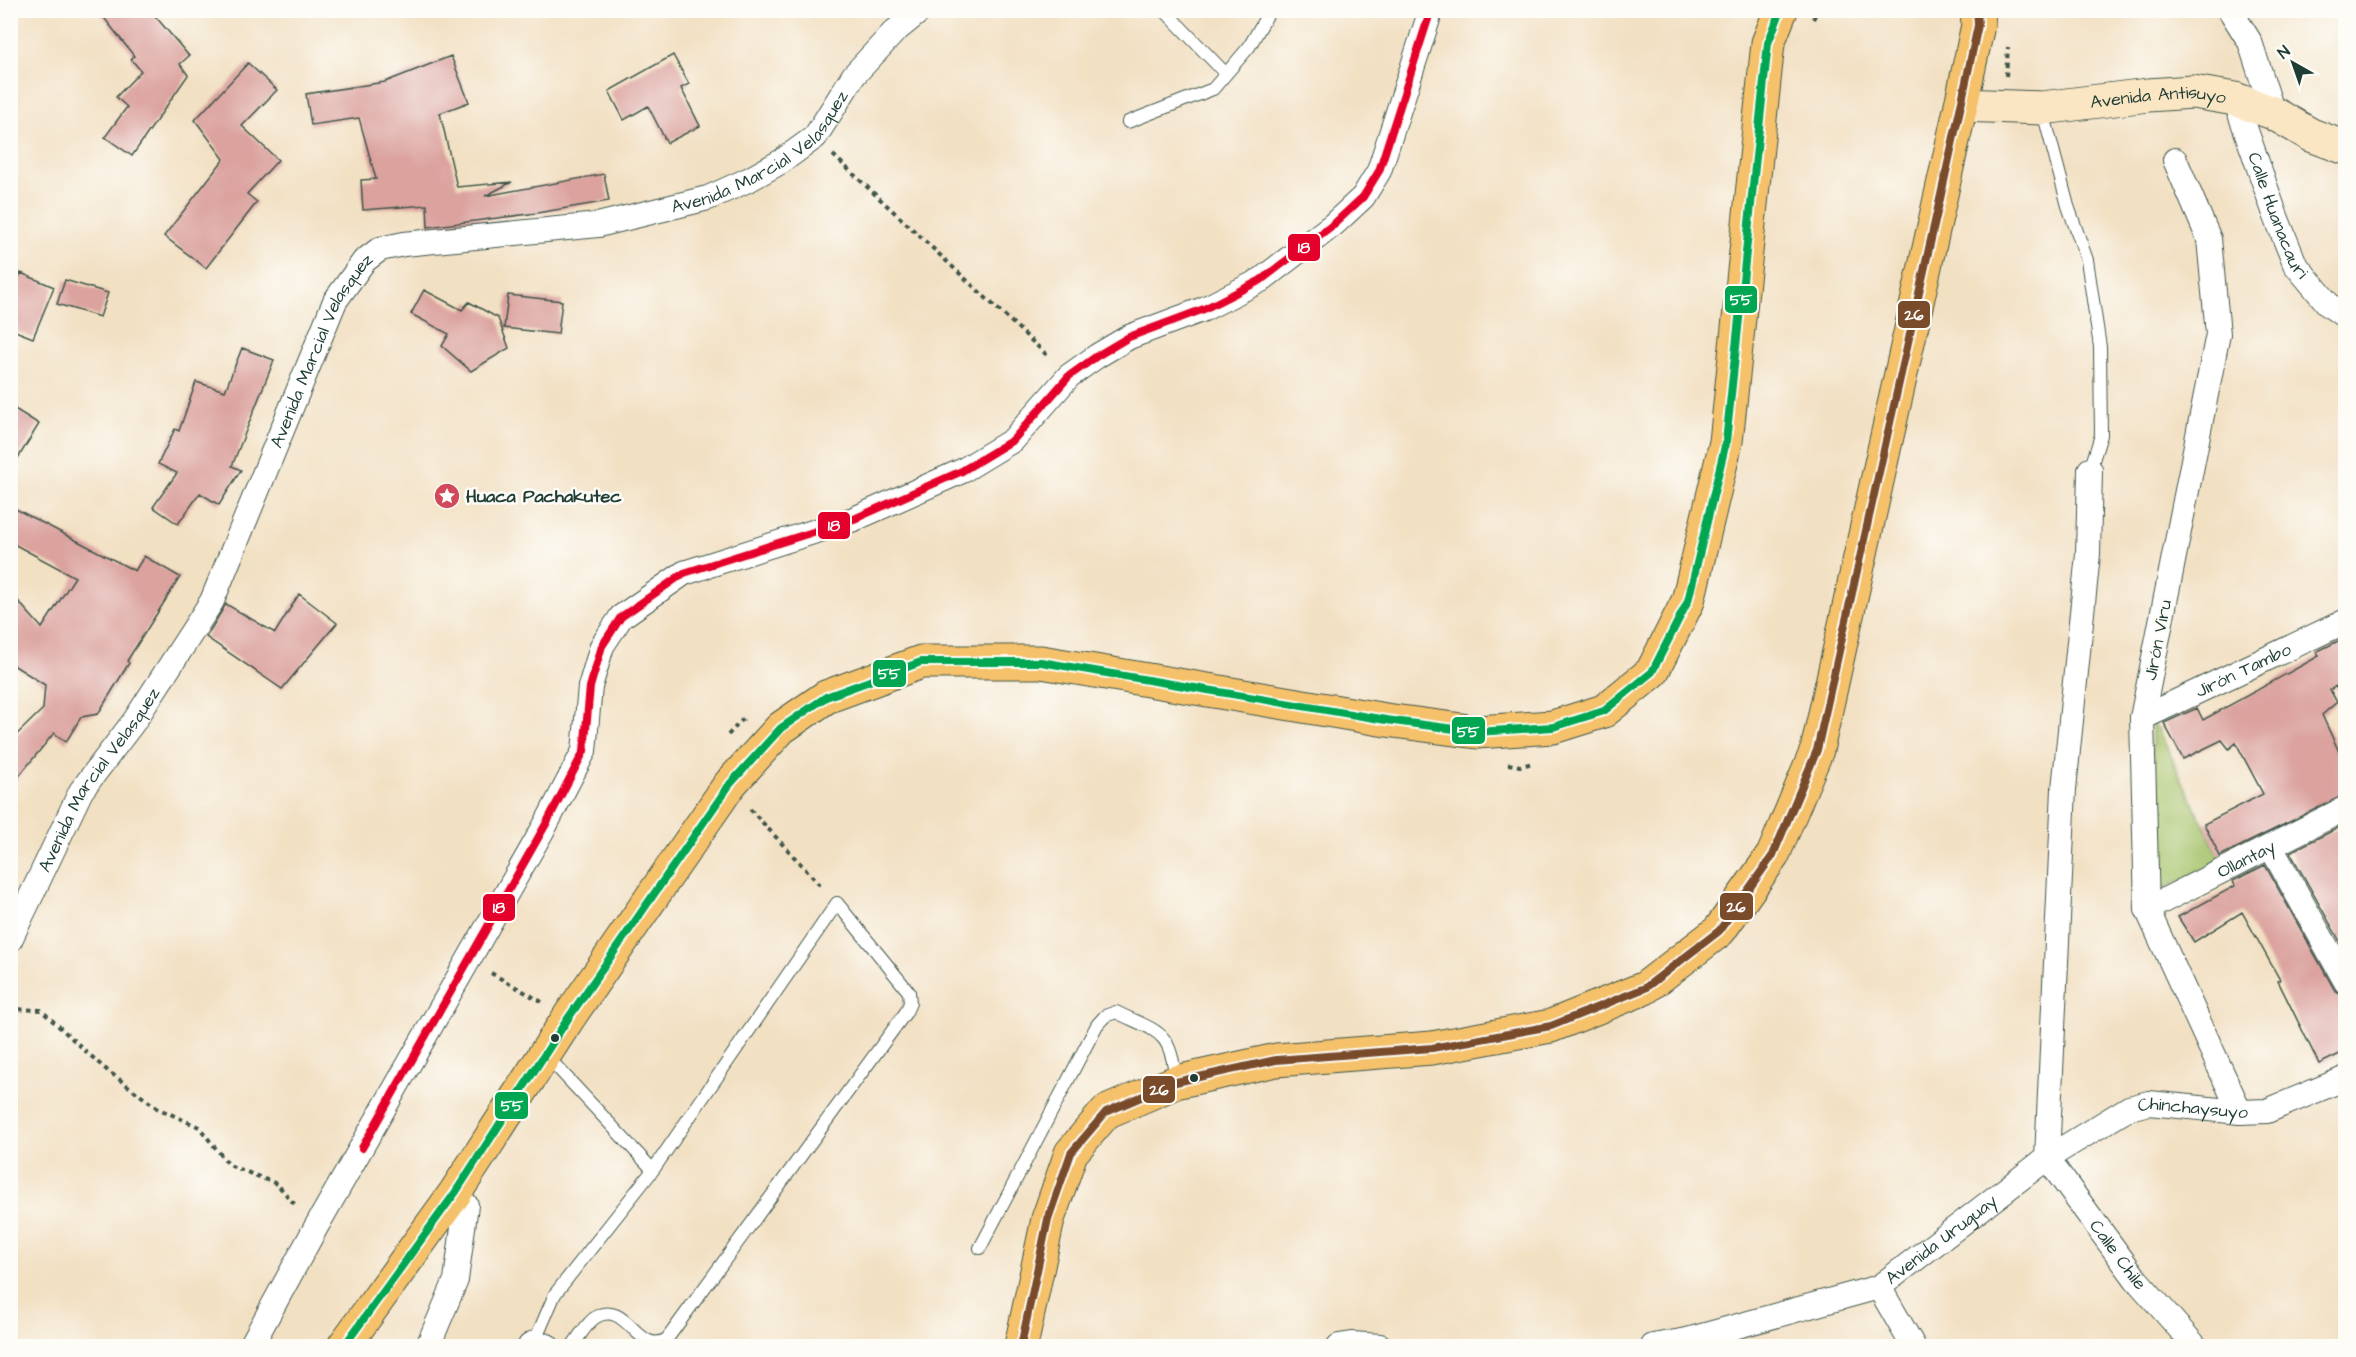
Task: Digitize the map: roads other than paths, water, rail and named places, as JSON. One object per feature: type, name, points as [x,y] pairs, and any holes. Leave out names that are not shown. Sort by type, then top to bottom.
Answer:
[{"type":"highway","points":[[344,1347],[455,1192],[569,1017],[730,784],[781,728],[826,697],[921,662],[1041,662],[1386,720],[1477,732],[1554,727],[1604,711],[1652,672],[1688,601],[1726,442],[1768,43],[1781,10]]},
{"type":"highway","points":[[1021,1347],[1048,1219],[1071,1153],[1106,1113],[1176,1082],[1276,1060],[1432,1048],[1551,1026],[1646,988],[1719,931],[1773,855],[1817,750],[1961,105],[1978,25],[1977,10]]},
{"type":"street","name":"Avenida Marcial Velasquez","points":[[10,940],[81,791],[135,720],[212,601],[335,301],[364,261],[380,249],[404,244],[598,225],[708,198],[782,161],[815,137],[854,75],[894,32],[921,10]]},
{"type":"street","points":[[250,1347],[546,824],[584,751],[593,677],[602,646],[621,617],[684,573],[854,519],[962,471],[1013,440],[1069,376],[1097,356],[1130,337],[1204,309],[1261,280],[1334,224],[1363,197],[1379,171],[1428,10]]},
{"type":"street","points":[[2230,10],[2250,42],[2273,113]]},
{"type":"street","name":"Avenida Antisuyo","points":[[1961,105],[2042,108],[2148,94],[2193,92],[2235,99],[2273,113],[2311,135],[2346,148]]},
{"type":"street","name":"Calle Huanacauri","points":[[2235,99],[2274,214],[2295,264],[2329,305],[2346,317]]},
{"type":"street","name":"Jirón Viru","points":[[2175,160],[2209,239],[2218,334],[2142,718],[2147,909],[2240,1112]]},
{"type":"street","points":[[2047,1158],[2064,789],[2088,554],[2090,470]]},
{"type":"street","name":"Jirón Tambo","points":[[2142,718],[2346,621]]},
{"type":"street","name":"Ollantay","points":[[2147,909],[2346,808]]},
{"type":"street","points":[[2271,847],[2346,982]]},
{"type":"street","name":"Chinchaysuyo","points":[[2047,1158],[2129,1108],[2149,1103],[2240,1112],[2267,1111],[2346,1078]]},
{"type":"street","name":"Avenida Uruguay","points":[[1653,1347],[1688,1340],[1879,1287],[2047,1158]]},
{"type":"street","name":"Calle Chile","points":[[2047,1158],[2136,1279],[2195,1347]]},
{"type":"street","points":[[428,1347],[456,1280],[466,1206],[455,1192]]},
{"type":"street","points":[[1879,1287],[1912,1347]]},
{"type":"street","points":[[1339,1347],[1352,1344],[1380,1347]]},
{"type":"lane","points":[[1164,10],[1226,74]]},
{"type":"lane","points":[[1128,122],[1213,89],[1249,47],[1270,10]]},
{"type":"lane","points":[[2042,108],[2068,206],[2087,260],[2100,347],[2101,435],[2090,470]]},
{"type":"lane","points":[[537,1346],[555,1294],[653,1170],[837,903],[909,992],[906,1012],[667,1339],[659,1345],[651,1345],[616,1315],[606,1313],[594,1318],[572,1347]]},
{"type":"lane","points":[[980,1248],[1097,1025],[1106,1016],[1116,1012],[1160,1033],[1173,1054],[1176,1082]]},
{"type":"lane","points":[[555,1066],[653,1170]]},
{"type":"place","name":"Huaca Pachakutec","points":[[447,496]]}]
